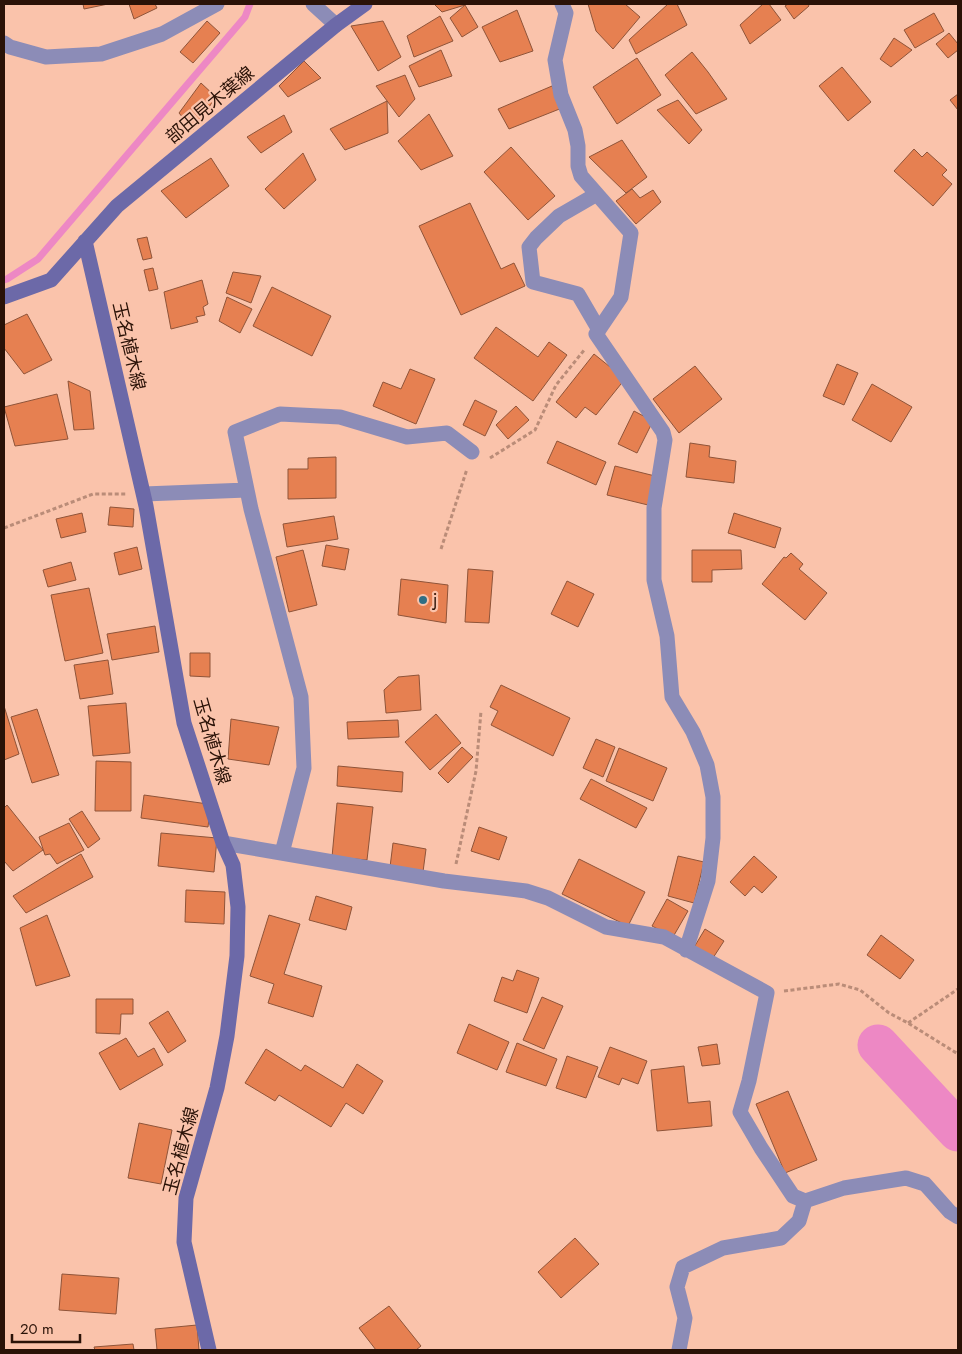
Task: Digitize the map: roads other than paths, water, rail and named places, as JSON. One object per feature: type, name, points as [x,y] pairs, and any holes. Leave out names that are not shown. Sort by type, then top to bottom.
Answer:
[{"type":"main road","name":"部田見木葉線","points":[[85,241],[117,206],[336,25],[365,4]]},
{"type":"main road","points":[[4,297],[51,280],[85,241]]},
{"type":"main road","name":"玉名植木線","points":[[85,241],[144,494],[184,723],[223,843],[233,865],[238,907],[238,956],[227,1036],[217,1088],[186,1198],[184,1242],[210,1350]]},
{"type":"street","points":[[4,42],[10,47],[46,57],[101,54],[162,34],[217,4]]},
{"type":"street","points":[[313,4],[336,25]]},
{"type":"street","points":[[562,4],[566,13],[555,60],[561,96],[575,130],[578,146],[578,166],[581,176],[631,233],[621,297],[598,332]]},
{"type":"street","points":[[597,194],[559,216],[529,247],[533,282],[578,294],[598,332],[663,432],[665,440],[654,508],[654,580],[667,636],[672,697],[693,732],[707,765],[713,797],[714,838],[708,881],[686,950]]},
{"type":"street","points":[[282,853],[304,768],[301,696],[251,509],[235,432],[280,414],[340,417],[407,437],[447,433],[472,452]]},
{"type":"street","points":[[144,494],[247,490]]},
{"type":"street","points":[[223,843],[452,882],[526,891],[548,898],[606,927],[664,937],[767,993],[749,1081],[740,1112],[793,1196],[805,1201],[844,1188],[906,1178],[924,1184],[950,1212],[958,1217]]},
{"type":"street","points":[[680,1350],[686,1318],[677,1287],[683,1267],[722,1248],[781,1238],[799,1221],[805,1201]]},
{"type":"waterway","points":[[4,280],[38,259],[245,17],[250,4]]},
{"type":"waterway","points":[[878,1045],[958,1131]]},
{"type":"place","name":"j","points":[[423,600]]}]
